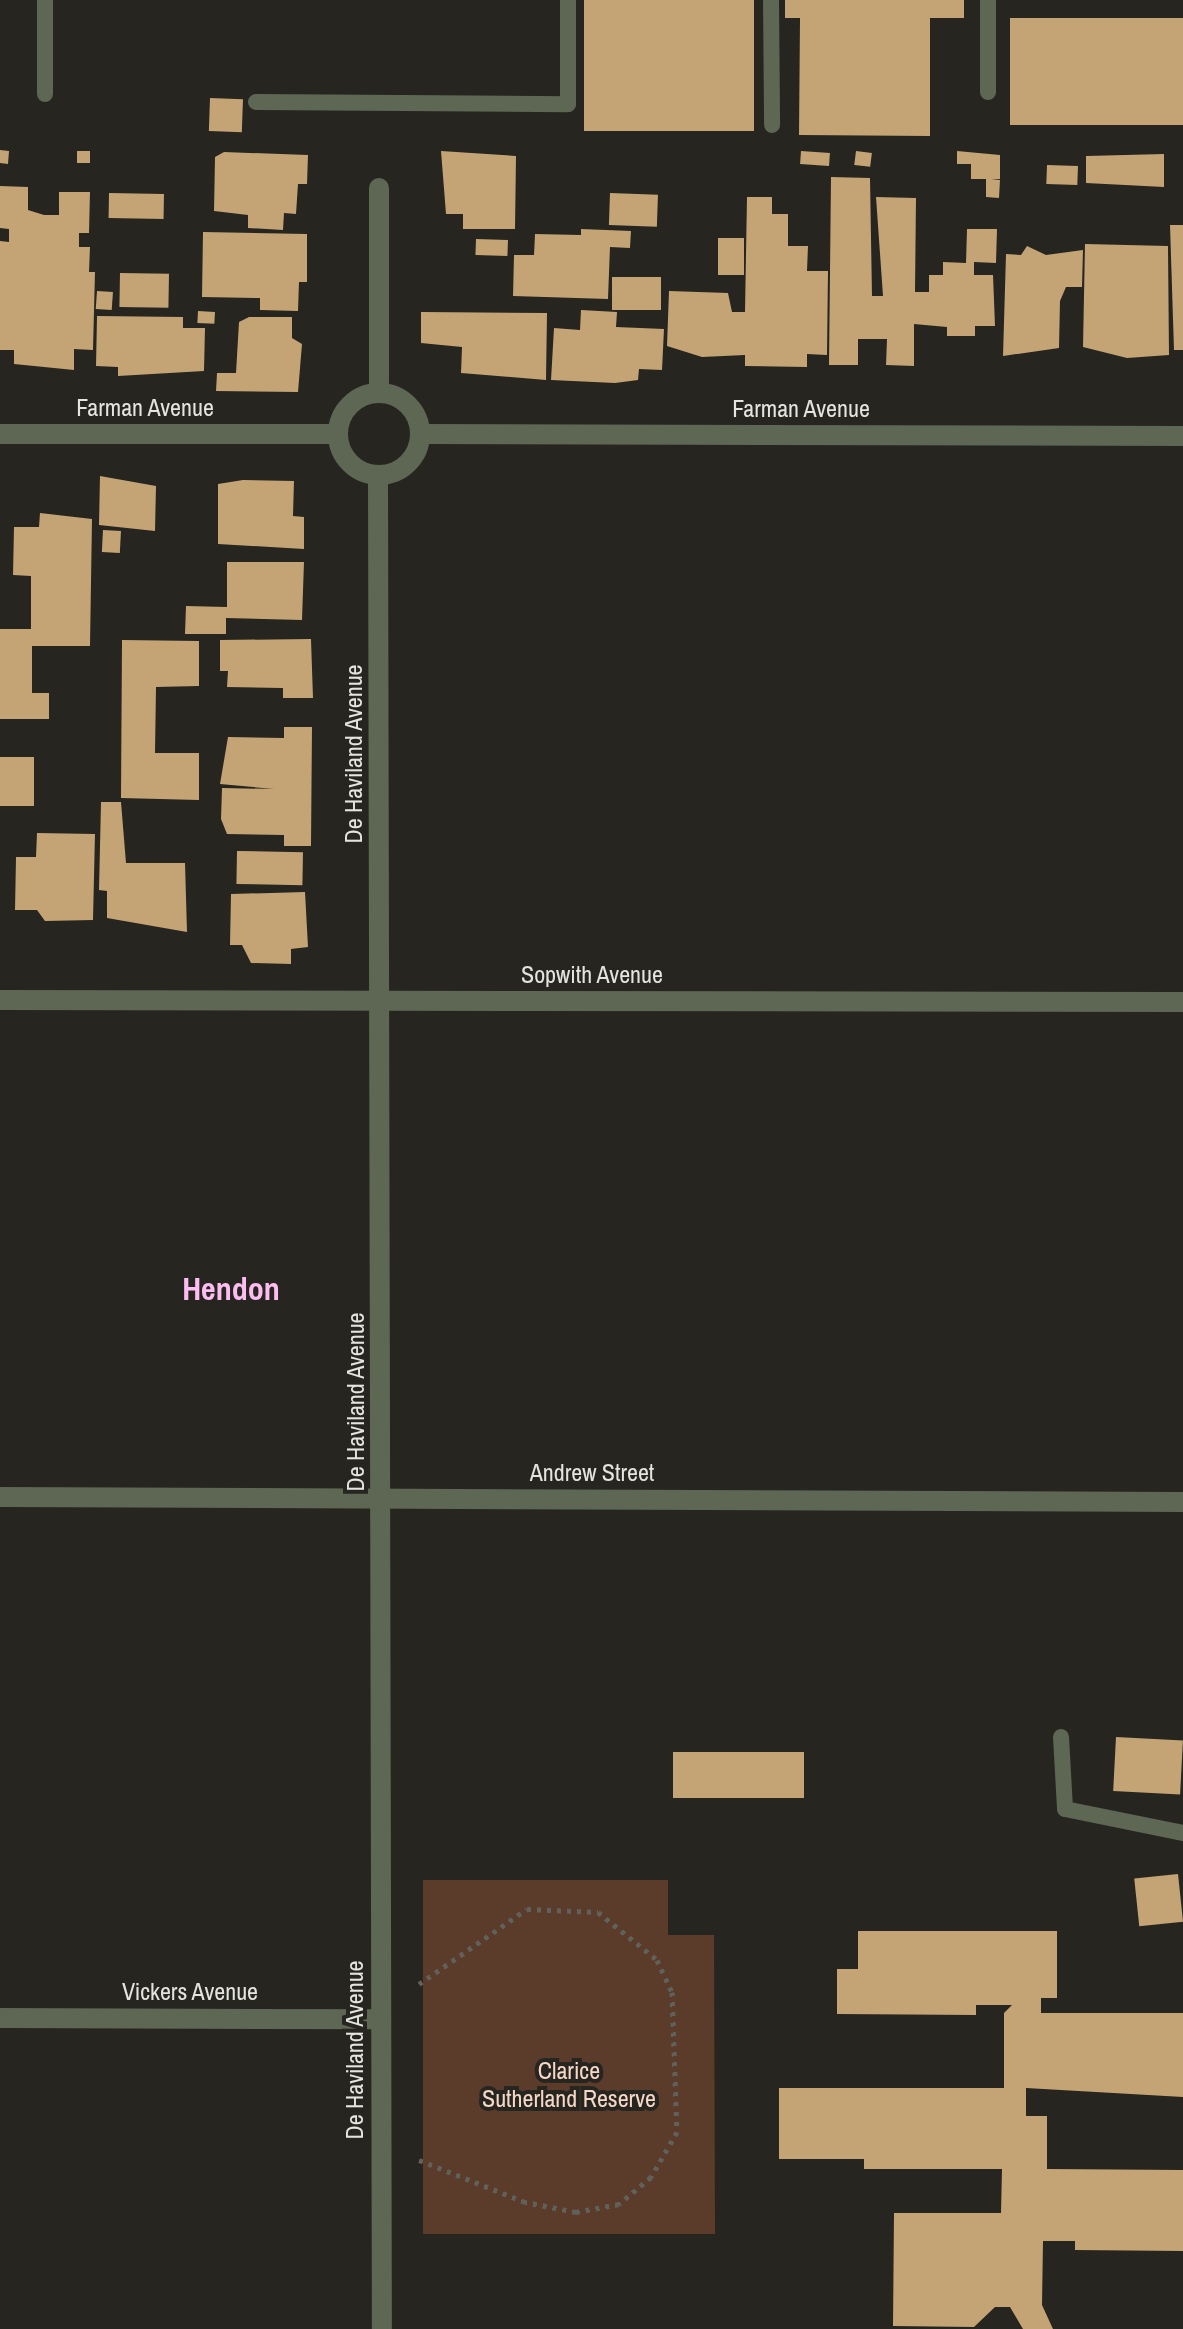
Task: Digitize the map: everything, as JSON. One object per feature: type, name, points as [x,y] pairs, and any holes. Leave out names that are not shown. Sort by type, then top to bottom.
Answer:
[{"type":"street","points":[[379,188],[379,393]]},
{"type":"street","points":[[379,393],[412,410],[420,434],[405,466],[378,476],[349,463],[337,434],[352,403],[379,393]]},
{"type":"street","name":"Farman Avenue","points":[[0,434],[337,434]]},
{"type":"street","name":"Farman Avenue","points":[[420,434],[1183,436]]},
{"type":"street","name":"De Haviland Avenue","points":[[378,476],[382,999],[382,2329]]},
{"type":"street","name":"Sopwith Avenue","points":[[0,1000],[1183,1002]]},
{"type":"street","name":"Andrew Street","points":[[0,1497],[1183,1502]]},
{"type":"street","name":"Vickers Avenue","points":[[0,2018],[380,2019]]},
{"type":"lane","points":[[45,0],[45,94]]},
{"type":"lane","points":[[256,102],[568,104],[568,0]]},
{"type":"lane","points":[[771,0],[772,125]]},
{"type":"lane","points":[[988,0],[988,92]]},
{"type":"lane","points":[[1061,1737],[1065,1809],[1183,1833]]},
{"type":"path","points":[[419,1984],[527,1909],[598,1912],[657,1960],[672,1992],[677,2132],[651,2177],[619,2204],[576,2212],[525,2202],[419,2160]]},
{"type":"green space","name":"Clarice Sutherland Reserve","points":[[423,1880],[668,1880],[668,1935],[714,1935],[715,2234],[423,2234]]},
{"type":"building","points":[[584,0],[754,0],[754,131],[584,131]]},
{"type":"building","points":[[785,0],[964,0],[964,18],[930,18],[930,136],[799,135],[800,18],[785,18]]},
{"type":"building","points":[[1010,18],[1183,18],[1183,125],[1010,125]]},
{"type":"building","points":[[210,98],[243,99],[242,132],[209,131]]},
{"type":"building","points":[[0,150],[9,151],[8,164],[0,163]]},
{"type":"building","points":[[77,151],[90,151],[90,163],[77,163]]},
{"type":"building","points":[[441,151],[516,156],[515,229],[463,229],[463,214],[446,214]]},
{"type":"building","points":[[801,151],[830,153],[829,166],[800,164]]},
{"type":"building","points":[[856,151],[872,153],[870,167],[854,165]]},
{"type":"building","points":[[957,151],[1000,155],[1000,179],[991,180],[1000,180],[999,198],[986,197],[986,179],[971,179],[971,164],[957,164]]},
{"type":"building","points":[[224,152],[308,155],[307,184],[298,184],[296,214],[284,213],[283,230],[248,228],[248,215],[214,211],[215,157]]},
{"type":"building","points":[[1164,154],[1164,187],[1086,183],[1086,156]]},
{"type":"building","points":[[1047,165],[1078,166],[1077,185],[1046,184]]},
{"type":"building","points":[[831,177],[870,178],[872,296],[883,296],[876,197],[916,198],[915,292],[929,292],[929,275],[943,275],[943,262],[966,263],[967,229],[997,229],[996,263],[974,262],[974,275],[993,275],[995,326],[975,326],[975,336],[947,336],[947,327],[914,324],[914,366],[886,365],[887,339],[858,339],[858,365],[829,365]]},
{"type":"building","points":[[0,186],[28,187],[28,210],[44,215],[59,215],[59,192],[90,192],[89,233],[79,233],[79,247],[90,247],[89,272],[95,272],[93,350],[74,349],[74,370],[14,364],[14,350],[0,350],[0,241],[9,242],[9,229],[0,228]]},
{"type":"building","points":[[109,193],[164,194],[164,219],[109,218]]},
{"type":"building","points":[[610,193],[658,195],[657,227],[609,225]]},
{"type":"building","points":[[747,197],[772,197],[772,214],[788,214],[788,246],[808,246],[807,271],[828,271],[827,355],[807,354],[807,367],[745,366],[745,355],[702,357],[667,346],[669,291],[728,293],[732,312],[745,312]]},
{"type":"building","points":[[1170,225],[1183,225],[1183,350],[1174,350]]},
{"type":"building","points":[[581,229],[631,231],[630,248],[610,247],[608,299],[513,296],[514,255],[534,255],[535,234],[581,235]]},
{"type":"building","points":[[203,232],[307,234],[307,282],[299,282],[298,311],[260,310],[260,298],[202,297]]},
{"type":"building","points":[[718,238],[744,238],[744,275],[718,275]]},
{"type":"building","points":[[476,239],[508,240],[507,256],[475,255]]},
{"type":"building","points":[[1085,244],[1168,246],[1169,355],[1127,358],[1083,347]]},
{"type":"building","points":[[1027,246],[1046,255],[1083,250],[1082,287],[1066,287],[1060,301],[1059,348],[1003,356],[1006,254],[1021,255]]},
{"type":"building","points":[[120,273],[169,274],[168,308],[119,307]]},
{"type":"building","points":[[612,277],[661,277],[661,310],[612,310]]},
{"type":"building","points":[[97,291],[113,292],[112,310],[96,309]]},
{"type":"building","points":[[581,310],[617,312],[616,327],[664,329],[662,370],[639,369],[638,380],[615,383],[551,380],[554,328],[580,330]]},
{"type":"building","points":[[198,311],[215,312],[214,324],[197,323]]},
{"type":"building","points":[[421,312],[547,313],[546,380],[461,373],[462,347],[421,343]]},
{"type":"building","points":[[97,316],[183,317],[183,328],[205,328],[204,371],[118,376],[118,367],[96,366]]},
{"type":"building","points":[[249,317],[292,317],[292,338],[302,344],[298,392],[216,391],[217,373],[236,373],[239,322]]},
{"type":"building","points":[[100,476],[156,486],[155,531],[99,525]]},
{"type":"building","points":[[243,480],[294,481],[293,516],[304,517],[304,549],[218,544],[218,484]]},
{"type":"building","points":[[40,513],[92,519],[90,646],[32,646],[32,693],[49,693],[49,719],[0,719],[0,629],[31,629],[31,576],[13,575],[14,527],[39,527]]},
{"type":"building","points":[[103,530],[121,531],[120,553],[102,552]]},
{"type":"building","points":[[227,562],[304,562],[302,620],[226,618],[226,634],[185,634],[186,606],[227,607]]},
{"type":"building","points":[[311,639],[313,698],[283,698],[283,688],[227,687],[228,671],[220,671],[220,640]]},
{"type":"building","points":[[122,640],[199,641],[199,686],[156,687],[155,753],[199,753],[199,800],[121,798]]},
{"type":"building","points":[[284,727],[312,727],[311,846],[284,846],[284,835],[227,834],[221,819],[222,788],[274,789],[220,784],[228,737],[284,738]]},
{"type":"building","points":[[0,757],[34,757],[34,806],[0,806]]},
{"type":"building","points":[[101,802],[121,802],[126,863],[185,863],[187,932],[107,918],[107,891],[99,890]]},
{"type":"building","points":[[37,833],[95,834],[93,920],[45,921],[37,910],[15,910],[16,857],[36,857]]},
{"type":"building","points":[[237,851],[303,852],[302,885],[236,884]]},
{"type":"building","points":[[305,892],[308,947],[291,949],[291,964],[251,963],[242,945],[230,945],[231,894]]},
{"type":"building","points":[[1116,1737],[1183,1741],[1180,1794],[1113,1791]]},
{"type":"building","points":[[673,1752],[804,1752],[804,1798],[673,1798]]},
{"type":"building","points":[[1178,1874],[1183,1922],[1139,1926],[1134,1879]]},
{"type":"building","points":[[858,1931],[1057,1931],[1057,1998],[1041,1998],[1041,2013],[1183,2013],[1183,2097],[1026,2088],[1026,2116],[1047,2116],[1047,2169],[1183,2170],[1183,2251],[1075,2250],[1075,2241],[1043,2241],[1042,2305],[1053,2329],[1023,2329],[1010,2307],[995,2307],[974,2327],[893,2326],[894,2213],[1001,2213],[1002,2169],[864,2169],[864,2159],[779,2159],[779,2088],[1004,2088],[1004,2013],[1012,2005],[976,2005],[976,2015],[837,2014],[837,1969],[858,1969]]},
{"type":"district","name":"Hendon","points":[[231,1289]]}]
